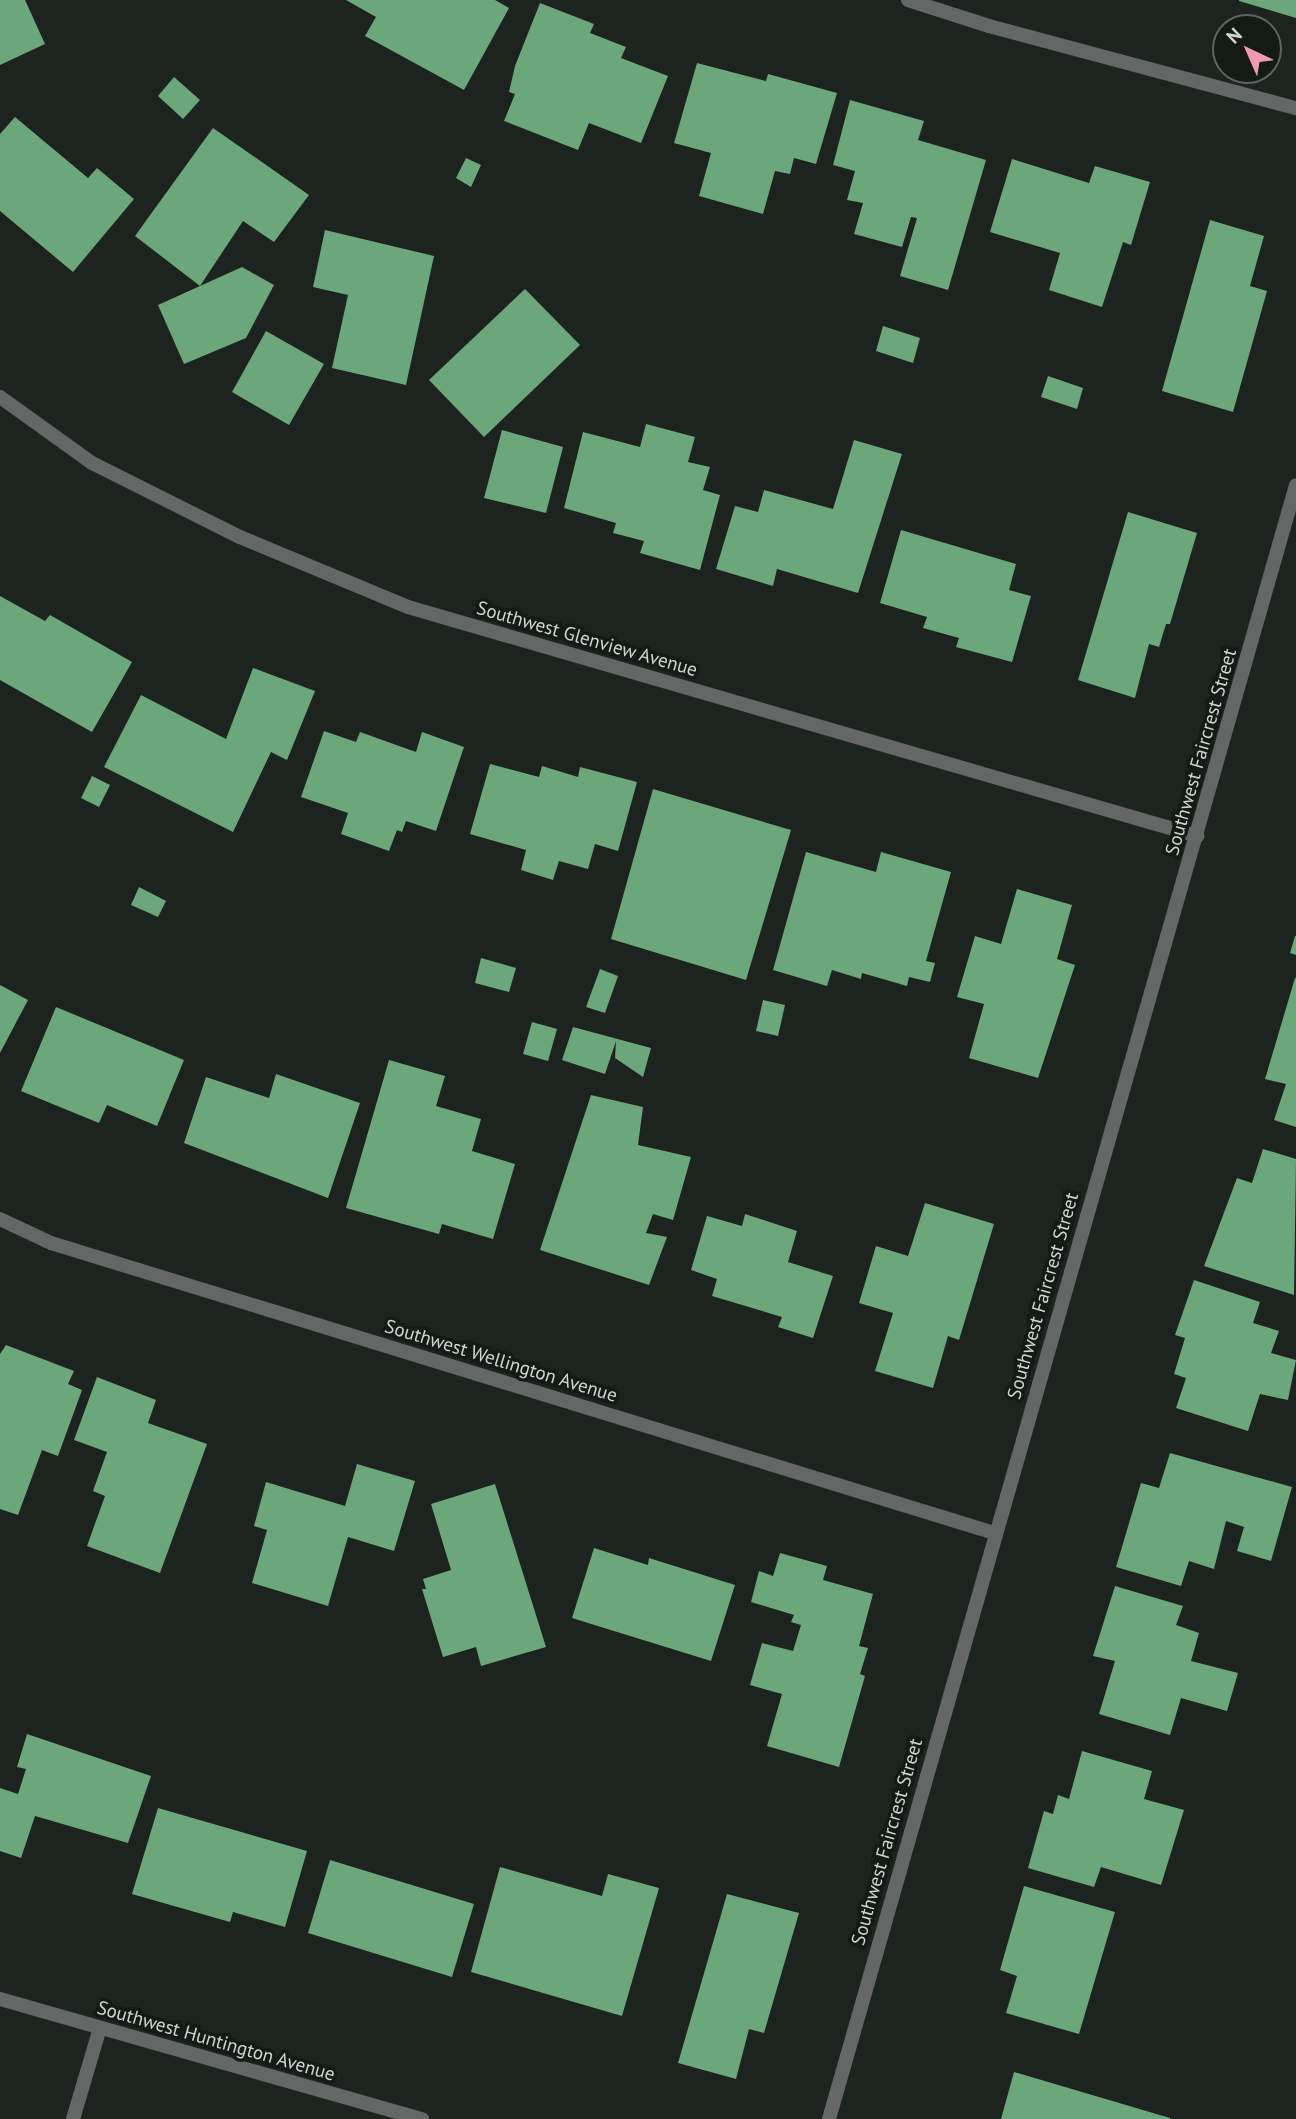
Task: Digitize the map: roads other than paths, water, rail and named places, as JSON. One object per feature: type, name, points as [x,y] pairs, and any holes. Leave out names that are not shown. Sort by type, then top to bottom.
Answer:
[{"type":"street","points":[[908,0],[989,26],[1296,108]]},
{"type":"street","name":"Southwest Glenview Avenue","points":[[0,397],[92,463],[240,537],[408,607],[1197,836]]},
{"type":"street","name":"Southwest Faircrest Street","points":[[830,2119],[994,1533],[1296,485]]},
{"type":"street","name":"Southwest Wellington Avenue","points":[[0,1219],[51,1243],[994,1533]]},
{"type":"street","name":"Southwest Huntington Avenue","points":[[0,1999],[422,2119]]},
{"type":"street","points":[[73,2119],[100,2028]]}]
